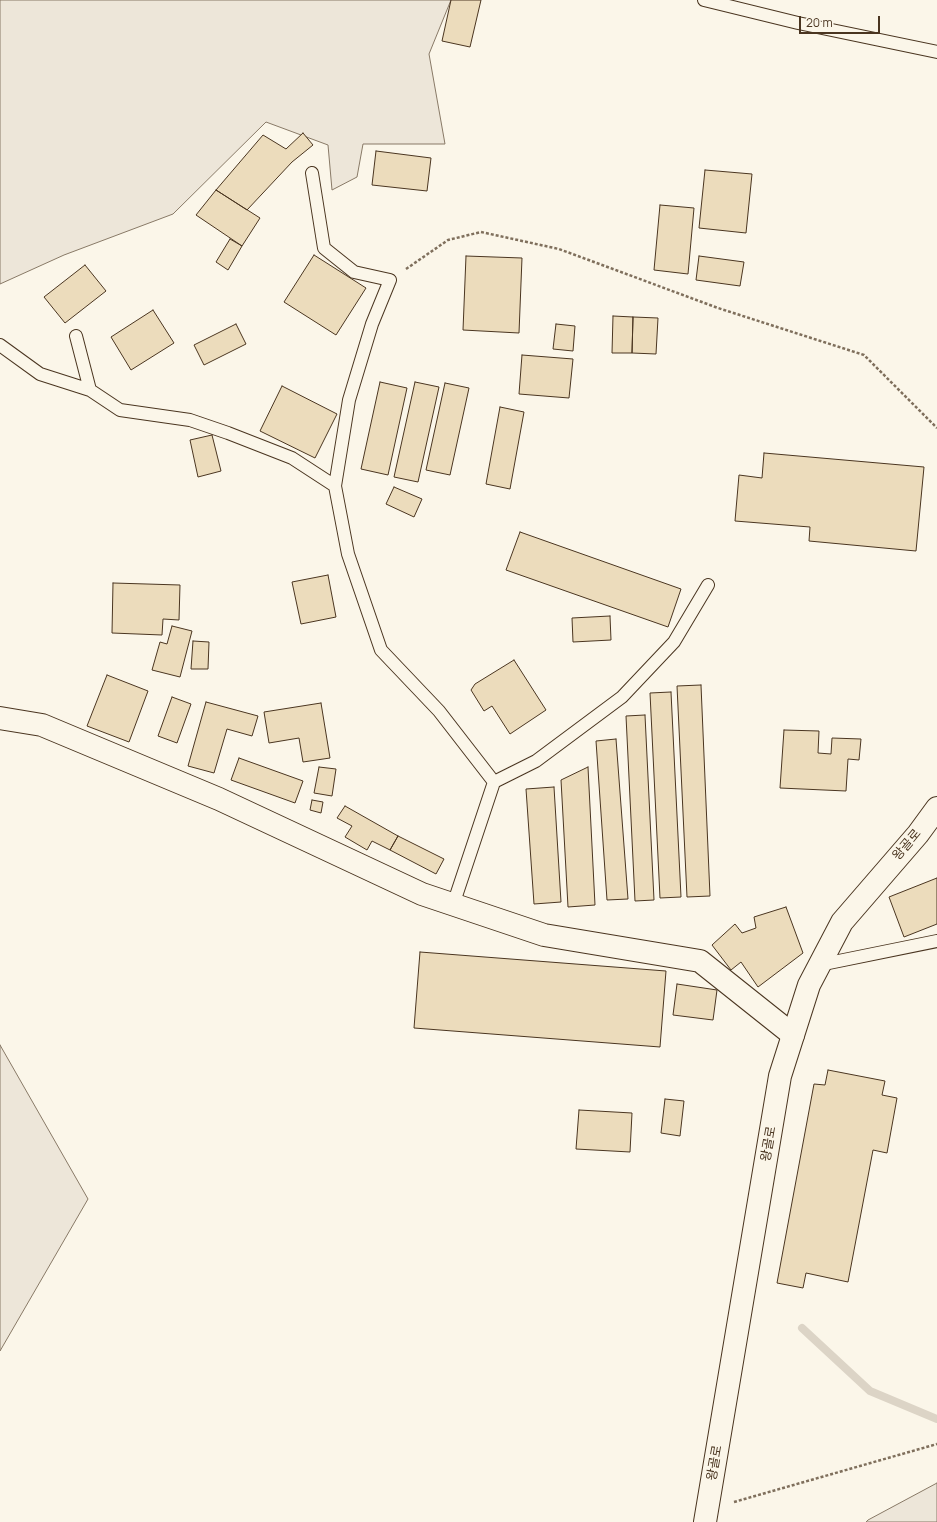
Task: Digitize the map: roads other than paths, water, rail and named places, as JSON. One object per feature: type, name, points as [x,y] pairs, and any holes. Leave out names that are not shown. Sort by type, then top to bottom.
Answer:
[{"type":"street","points":[[0,718],[49,728],[219,799],[422,894],[544,935],[700,961],[793,1035]]},
{"type":"street","name":"왕골로","points":[[706,1516],[780,1076],[809,985],[842,922],[918,834],[937,808]]},
{"type":"lane","points":[[704,0],[798,23],[937,52]]},
{"type":"lane","points":[[312,173],[324,248],[354,272],[390,280],[372,324],[349,400],[335,486],[348,554],[381,650],[439,712],[494,782]]},
{"type":"lane","points":[[76,336],[90,390]]},
{"type":"lane","points":[[0,346],[40,374],[90,390],[120,410],[190,420],[228,433],[292,458],[335,486]]},
{"type":"lane","points":[[453,904],[494,782],[536,761],[622,697],[674,642],[708,585]]},
{"type":"lane","points":[[819,965],[937,941]]},
{"type":"waterway","points":[[802,1328],[870,1391],[937,1419]]}]
